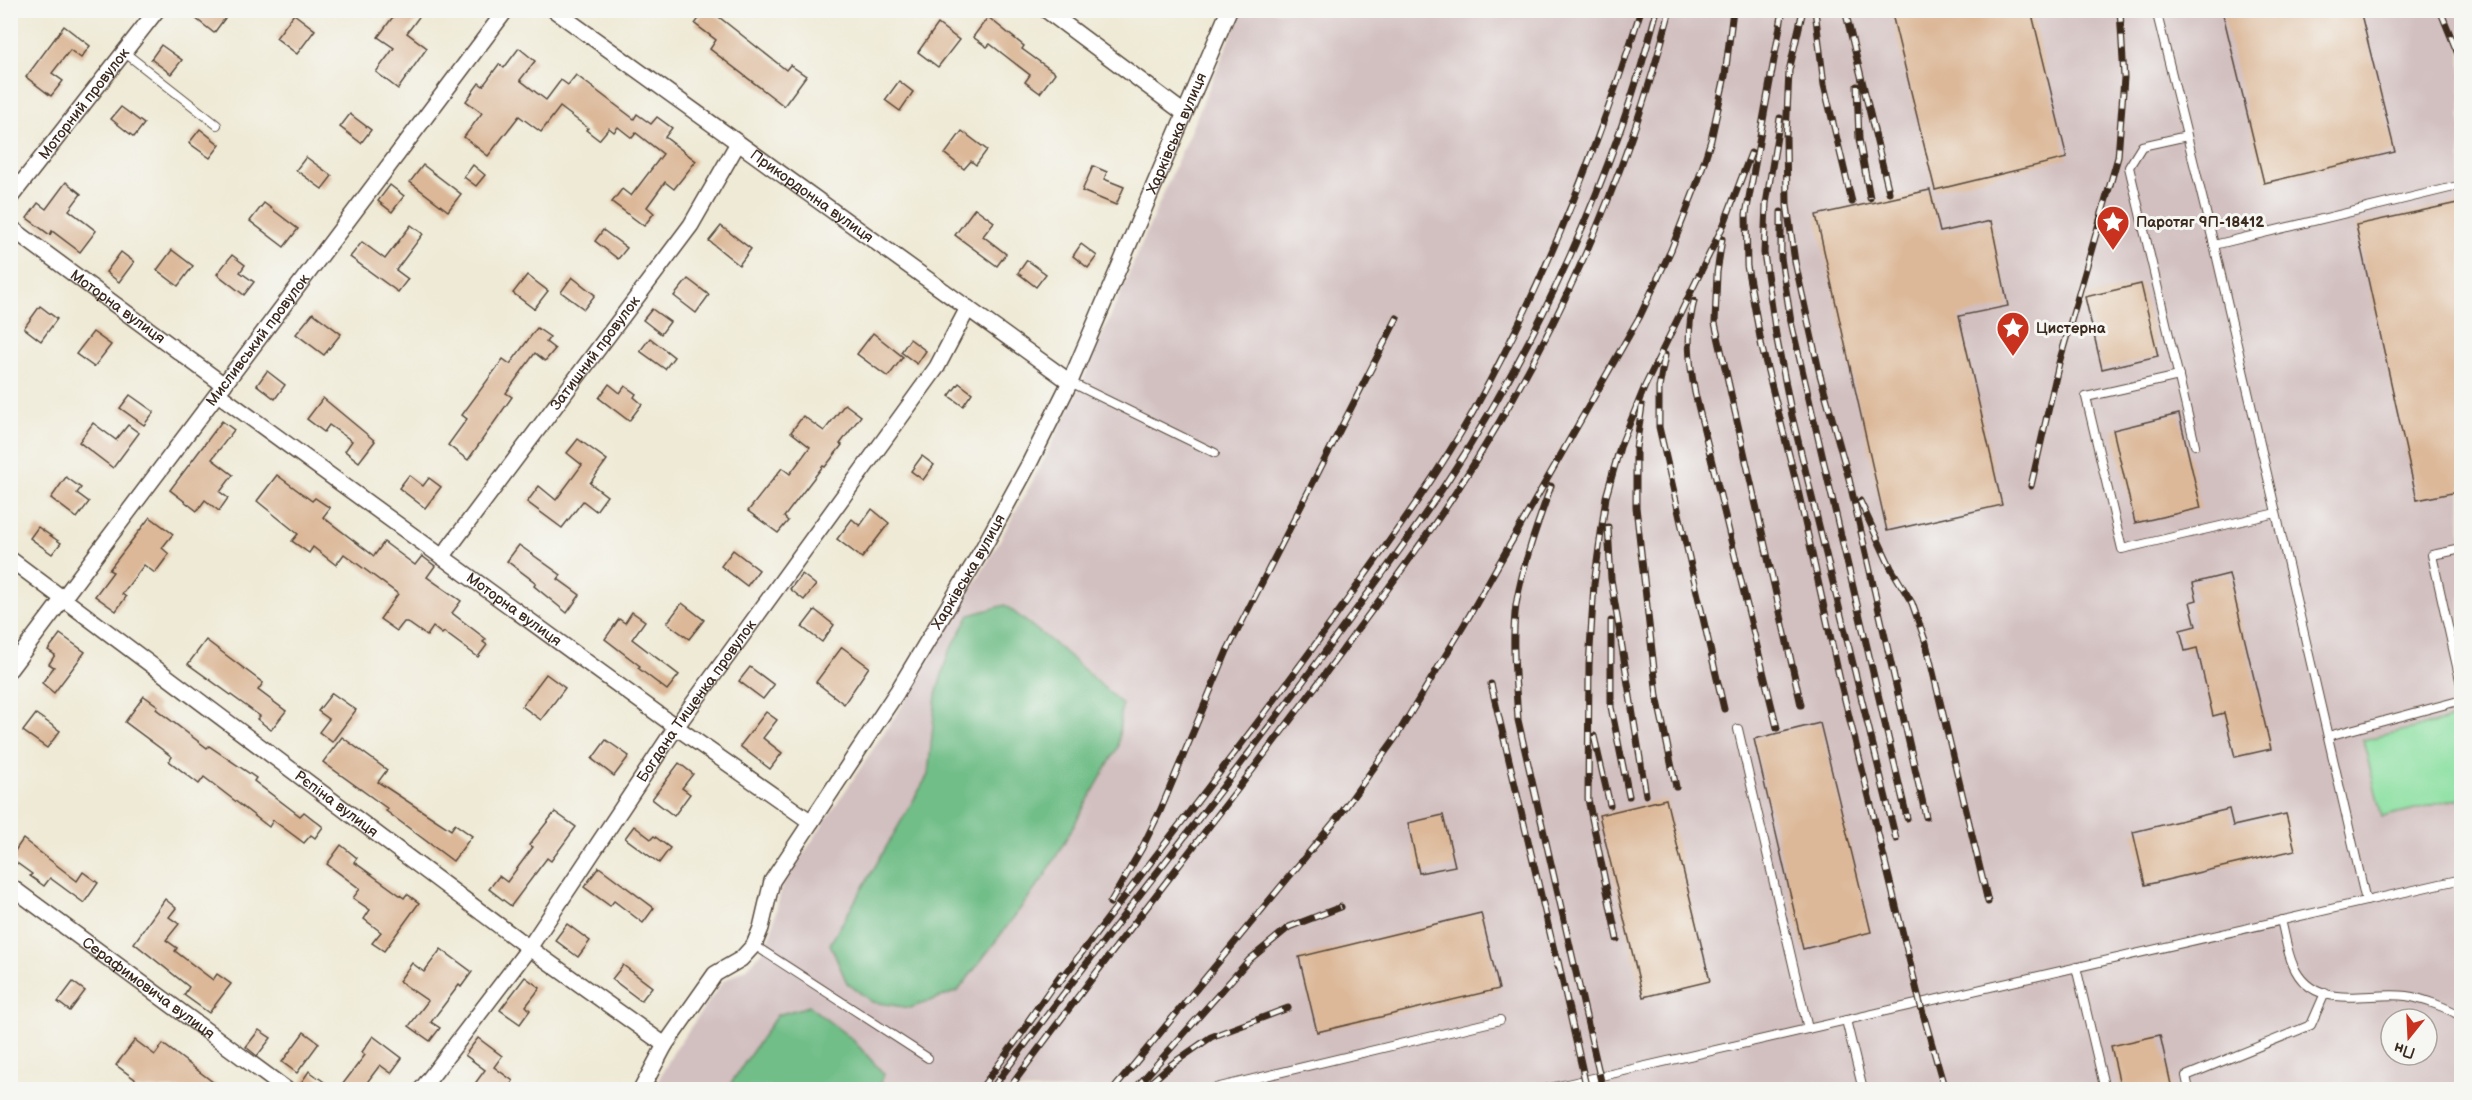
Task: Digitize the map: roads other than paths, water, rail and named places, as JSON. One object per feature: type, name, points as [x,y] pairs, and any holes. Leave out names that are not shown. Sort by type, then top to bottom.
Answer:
[{"type":"street","name":"Моторний провулок","points":[[10,198],[157,10]]},
{"type":"street","name":"Мисливський провулок","points":[[10,669],[506,10]]},
{"type":"street","name":"Прикордонна вулиця","points":[[554,10],[1071,382]]},
{"type":"street","points":[[1047,10],[1184,113]]},
{"type":"street","name":"Харківська вулиця","points":[[754,945],[761,928],[772,882],[897,692],[976,560],[1071,382],[1229,10]]},
{"type":"street","name":"Затишний провулок","points":[[442,557],[691,225],[738,143]]},
{"type":"street","name":"Моторна вулиця","points":[[10,227],[442,557],[675,727],[811,822]]},
{"type":"street","name":"Богдана Тищенка провулок","points":[[421,1089],[529,948],[675,727],[938,368],[968,308]]},
{"type":"street","name":"Рєпіна вулиця","points":[[10,559],[529,948],[664,1045]]},
{"type":"street","name":"Серафимовича вулиця","points":[[10,886],[287,1089]]},
{"type":"street","points":[[641,1089],[664,1045],[715,974],[741,959],[754,945]]},
{"type":"lane","points":[[2156,10],[2214,245],[2366,901]]},
{"type":"lane","points":[[124,52],[217,125]]},
{"type":"lane","points":[[2187,136],[2142,146],[2129,167],[2195,445]]},
{"type":"lane","points":[[2214,245],[2462,185]]},
{"type":"lane","points":[[2179,376],[2086,397],[2122,549],[2276,513]]},
{"type":"lane","points":[[1071,382],[1215,453]]},
{"type":"lane","points":[[2462,549],[2432,555],[2462,689]]},
{"type":"lane","points":[[2328,736],[2462,700]]},
{"type":"lane","points":[[1738,729],[1808,1029]]},
{"type":"lane","points":[[1542,1089],[2462,879]]},
{"type":"lane","points":[[2282,920],[2293,966],[2310,988],[2342,998],[2406,996],[2452,1011],[2462,1017]]},
{"type":"lane","points":[[754,945],[928,1058]]},
{"type":"lane","points":[[2076,968],[2105,1089]]},
{"type":"lane","points":[[2189,1089],[2186,1076],[2311,1025],[2325,993]]},
{"type":"lane","points":[[1207,1089],[1500,1020]]},
{"type":"lane","points":[[1845,1020],[1863,1089]]},
{"type":"railway","points":[[1058,984],[1319,639],[1416,502],[1460,435],[1499,364],[1546,266],[1606,114],[1641,10]]},
{"type":"railway","points":[[991,1090],[1330,645],[1418,524],[1480,429],[1542,314],[1596,195],[1619,134],[1657,10]]},
{"type":"railway","points":[[1008,1090],[1342,651],[1430,530],[1493,433],[1525,376],[1584,258],[1632,136],[1670,10]]},
{"type":"railway","points":[[1113,1090],[1339,816],[1396,737],[1464,625],[1640,316],[1671,250],[1711,140],[1725,76],[1733,10]]},
{"type":"railway","points":[[1783,10],[1746,214],[1747,266],[1762,348],[1797,486],[1840,680],[1920,1003],[1945,1090]]},
{"type":"railway","points":[[1803,10],[1789,71],[1786,136],[1787,205],[1795,262],[1820,375],[1849,479],[1926,817]]},
{"type":"railway","points":[[1815,10],[1824,85],[1852,202]]},
{"type":"railway","points":[[1845,10],[1889,192]]},
{"type":"railway","points":[[2031,486],[2059,363],[2118,157],[2124,78],[2120,10]]},
{"type":"railway","points":[[2440,10],[2462,64]]},
{"type":"railway","points":[[1857,86],[1859,139],[1870,198]]},
{"type":"railway","points":[[1780,118],[1766,204],[1764,253],[1776,335],[1792,416],[1896,839]]},
{"type":"railway","points":[[1617,939],[1588,799],[1589,665],[1594,584],[1606,497],[1620,447],[1645,386],[1724,224],[1751,153]]},
{"type":"railway","points":[[1781,212],[1781,258],[1791,322],[1907,818]]},
{"type":"railway","points":[[1722,239],[1717,273],[1715,323],[1801,705]]},
{"type":"railway","points":[[1694,301],[1689,347],[1695,393],[1777,728]]},
{"type":"railway","points":[[1110,903],[1142,848],[1161,809],[1227,651],[1397,318]]},
{"type":"railway","points":[[1665,355],[1659,388],[1659,427],[1724,709]]},
{"type":"railway","points":[[1642,406],[1636,448],[1636,507],[1657,696],[1676,787]]},
{"type":"railway","points":[[1551,486],[1526,560],[1516,605],[1514,648],[1518,720],[1603,1090]]},
{"type":"railway","points":[[1860,501],[1891,568],[1912,603],[1926,643],[1988,902]]},
{"type":"railway","points":[[1608,527],[1611,579],[1646,795]]},
{"type":"railway","points":[[1611,621],[1611,707],[1629,796]]},
{"type":"railway","points":[[1491,684],[1558,967]]},
{"type":"railway","points":[[1594,736],[1610,805]]},
{"type":"railway","points":[[1134,1090],[1249,960],[1289,927],[1341,907]]},
{"type":"railway","points":[[1558,961],[1587,1090]]},
{"type":"railway","points":[[1028,1021],[1061,974]]},
{"type":"railway","points":[[1149,1084],[1172,1064],[1211,1037],[1288,1008]]},
{"type":"railway","points":[[980,1090],[1035,1015]]},
{"type":"place","name":"Паротяг 9П-18412","points":[[2113,251]]},
{"type":"place","name":"Цистерна","points":[[2013,357]]}]
